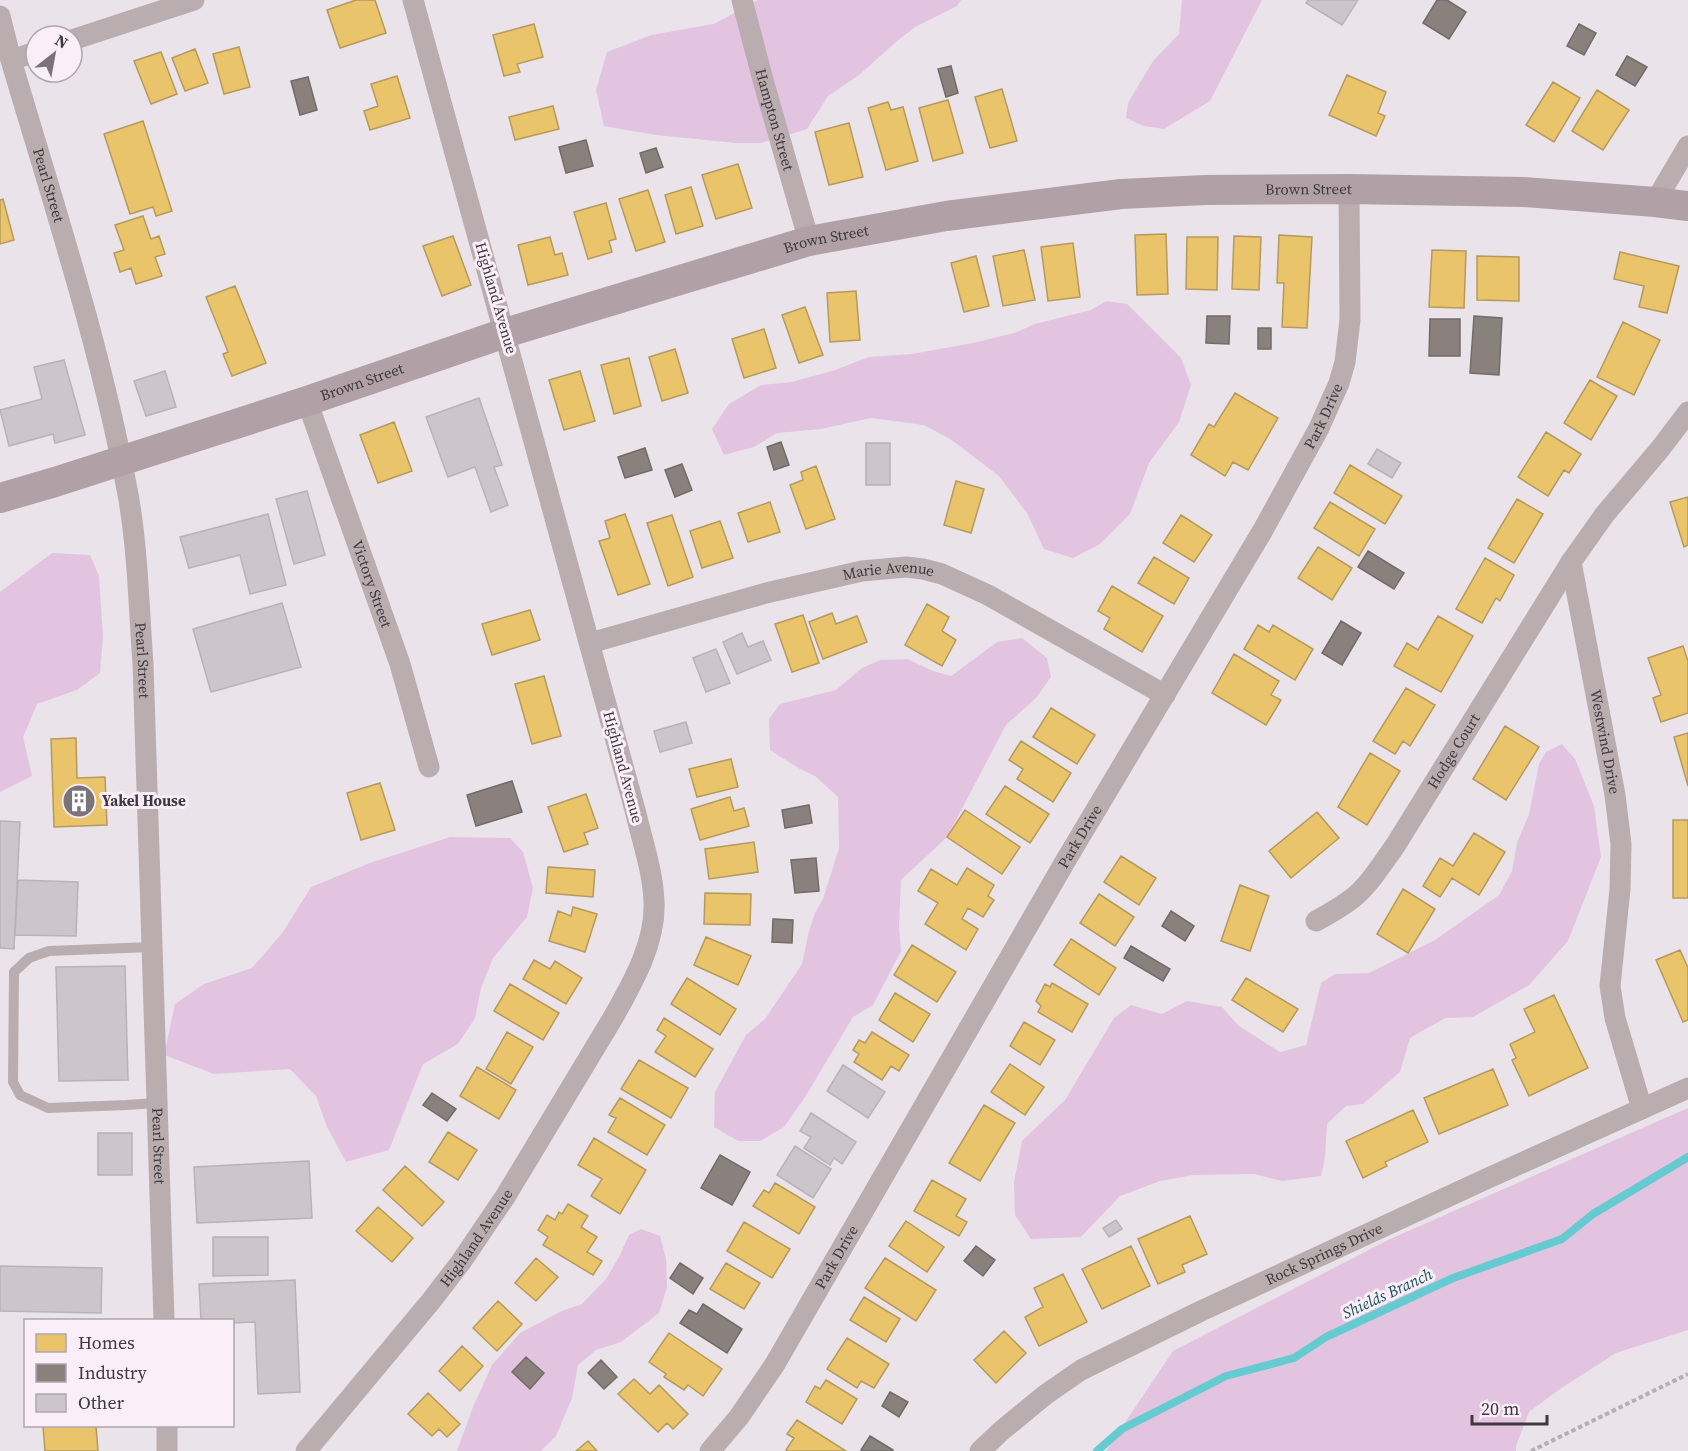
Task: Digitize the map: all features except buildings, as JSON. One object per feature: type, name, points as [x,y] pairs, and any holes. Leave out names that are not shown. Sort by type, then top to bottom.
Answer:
[{"type":"street","points":[[84,36],[194,0]]},
{"type":"street","name":"Highland Avenue","points":[[306,1451],[431,1301],[461,1263],[493,1215],[631,985],[647,946],[654,918],[652,884],[635,810],[413,0]]},
{"type":"street","name":"Hampton Street","points":[[742,0],[809,241]]},
{"type":"street","name":"Pearl Street","points":[[0,16],[94,344],[114,425],[129,503],[139,595],[143,664],[164,1319]]},
{"type":"street","points":[[11,60],[24,56]]},
{"type":"street","points":[[1655,202],[1688,146]]},
{"type":"street","name":"Brown Street","points":[[0,498],[307,401],[506,333],[809,241],[946,216],[1121,194],[1205,190],[1349,189],[1523,192],[1688,206]]},
{"type":"street","name":"Park Drive","points":[[710,1451],[739,1417],[775,1364],[1066,860],[1263,530],[1319,428],[1345,362],[1350,320],[1349,189]]},
{"type":"street","name":"Victory Street","points":[[307,401],[400,664],[429,767]]},
{"type":"street","points":[[1571,562],[1605,514],[1688,412]]},
{"type":"street","name":"Hodge Court","points":[[1316,921],[1355,897],[1395,846],[1571,562]]},
{"type":"street","name":"Westwind Drive","points":[[1571,562],[1615,795],[1621,844],[1620,889],[1610,986],[1615,1018],[1642,1109]]},
{"type":"street","name":"Marie Avenue","points":[[590,643],[766,593],[862,571],[906,567],[942,574],[988,595],[1165,695]]},
{"type":"street","name":"Rock Springs Drive","points":[[980,1451],[1045,1395],[1082,1370],[1201,1311],[1688,1088]]},
{"type":"street","points":[[166,1451],[167,1427]]},
{"type":"lane","points":[[152,947],[49,951],[29,957],[14,972],[13,1082],[20,1095],[48,1108],[156,1103]]},
{"type":"path","points":[[1532,1451],[1688,1374]]},
{"type":"shaded area","points":[[758,0],[961,0],[957,6],[915,27],[859,75],[828,96],[807,129],[761,143],[736,143],[656,135],[604,126],[596,90],[607,52],[651,35],[714,24]]},
{"type":"shaded area","points":[[1182,0],[1262,0],[1210,101],[1164,129],[1144,126],[1126,118],[1128,103],[1153,61],[1179,34]]},
{"type":"shaded area","points":[[1106,301],[1127,304],[1181,358],[1191,385],[1179,422],[1149,463],[1130,514],[1100,544],[1073,558],[1044,549],[1027,513],[999,476],[950,439],[924,425],[871,418],[821,429],[777,433],[754,447],[724,455],[712,429],[729,404],[761,385],[792,382],[835,370],[869,357],[912,354],[973,343],[1091,310]]},
{"type":"shaded area","points":[[52,553],[90,555],[99,576],[103,637],[100,673],[77,690],[37,704],[23,737],[32,776],[0,792],[0,592]]},
{"type":"shaded area","points":[[1022,638],[1047,658],[1051,677],[1036,698],[1006,725],[947,837],[901,880],[899,926],[901,951],[873,1005],[853,1017],[805,1097],[784,1127],[760,1141],[738,1141],[714,1127],[715,1092],[746,1035],[765,1019],[802,964],[809,931],[823,899],[839,848],[838,797],[815,776],[770,750],[769,719],[780,704],[836,690],[862,668],[880,660],[907,659],[933,671],[951,676],[997,642]]},
{"type":"shaded area","points":[[1562,744],[1575,759],[1594,806],[1601,857],[1568,941],[1529,985],[1473,1017],[1445,1018],[1410,1038],[1400,1072],[1363,1104],[1346,1106],[1327,1124],[1325,1158],[1321,1176],[1282,1181],[1254,1174],[1193,1175],[1160,1181],[1120,1196],[1081,1237],[1031,1239],[1015,1215],[1014,1182],[1022,1141],[1065,1100],[1114,1018],[1131,1005],[1162,1014],[1187,1001],[1222,1007],[1239,1026],[1280,1052],[1306,1045],[1321,983],[1335,974],[1369,973],[1435,940],[1499,895],[1512,871],[1517,843],[1529,814],[1539,764],[1546,752]]},
{"type":"shaded area","points":[[450,837],[510,838],[523,852],[533,888],[527,917],[493,958],[481,988],[475,1018],[458,1044],[423,1064],[389,1150],[346,1162],[327,1127],[316,1096],[290,1069],[214,1074],[164,1055],[175,1004],[204,984],[252,968],[283,932],[311,887],[370,863]]},
{"type":"shaded area","points":[[1688,1108],[1688,1330],[1616,1353],[1560,1389],[1529,1412],[1516,1451],[1106,1451],[1173,1351],[1390,1239]]},
{"type":"shaded area","points":[[641,1229],[660,1236],[666,1259],[667,1287],[659,1313],[621,1342],[596,1350],[578,1365],[572,1398],[556,1436],[541,1451],[457,1451],[492,1365],[520,1333],[562,1311],[582,1304],[606,1279],[629,1235]]},
{"type":"waterway","name":"Shields Branch","points":[[1097,1451],[1122,1429],[1226,1376],[1294,1358],[1326,1337],[1453,1278],[1562,1239],[1593,1214],[1688,1157]]},
{"type":"place","name":"Yakel House","points":[[79,801]]}]
